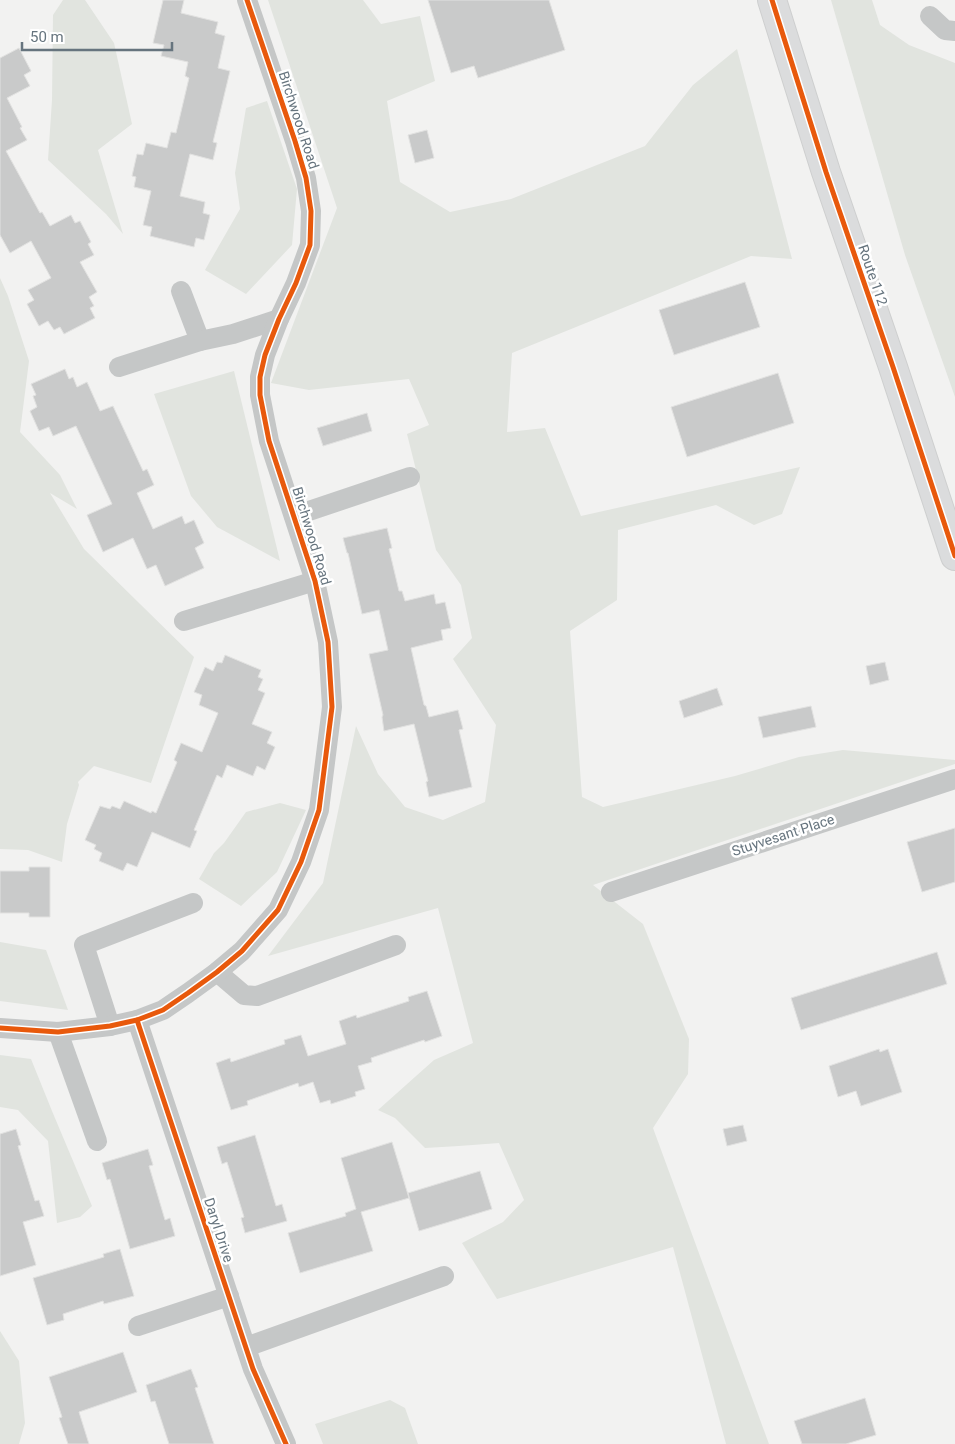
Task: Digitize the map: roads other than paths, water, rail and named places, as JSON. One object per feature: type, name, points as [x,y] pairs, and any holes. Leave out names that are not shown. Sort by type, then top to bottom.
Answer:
[{"type":"main road","name":"Route 112","points":[[772,0],[826,172],[955,556]]},
{"type":"street","name":"Birchwood Road","points":[[0,1028],[58,1032],[110,1026],[137,1020],[162,1010],[217,972],[242,951],[278,910],[301,862],[319,810],[332,707],[328,642],[315,581],[269,441],[260,395],[260,377],[265,355],[310,246],[311,211],[306,178],[295,141],[247,0]]},
{"type":"street","points":[[930,16],[945,30],[955,31]]},
{"type":"street","points":[[181,291],[200,341]]},
{"type":"street","points":[[119,366],[279,319]]},
{"type":"street","points":[[294,516],[410,477]]},
{"type":"street","points":[[184,622],[315,581]]},
{"type":"street","name":"Stuyvesant Place","points":[[611,892],[955,779]]},
{"type":"street","points":[[110,1026],[84,945],[193,903]]},
{"type":"street","points":[[217,972],[244,994],[257,996],[396,945]]},
{"type":"street","name":"Daryl Drive","points":[[137,1020],[253,1369],[286,1444]]},
{"type":"street","points":[[58,1032],[97,1141]]},
{"type":"street","points":[[246,1347],[444,1276]]},
{"type":"street","points":[[138,1326],[229,1296]]}]
